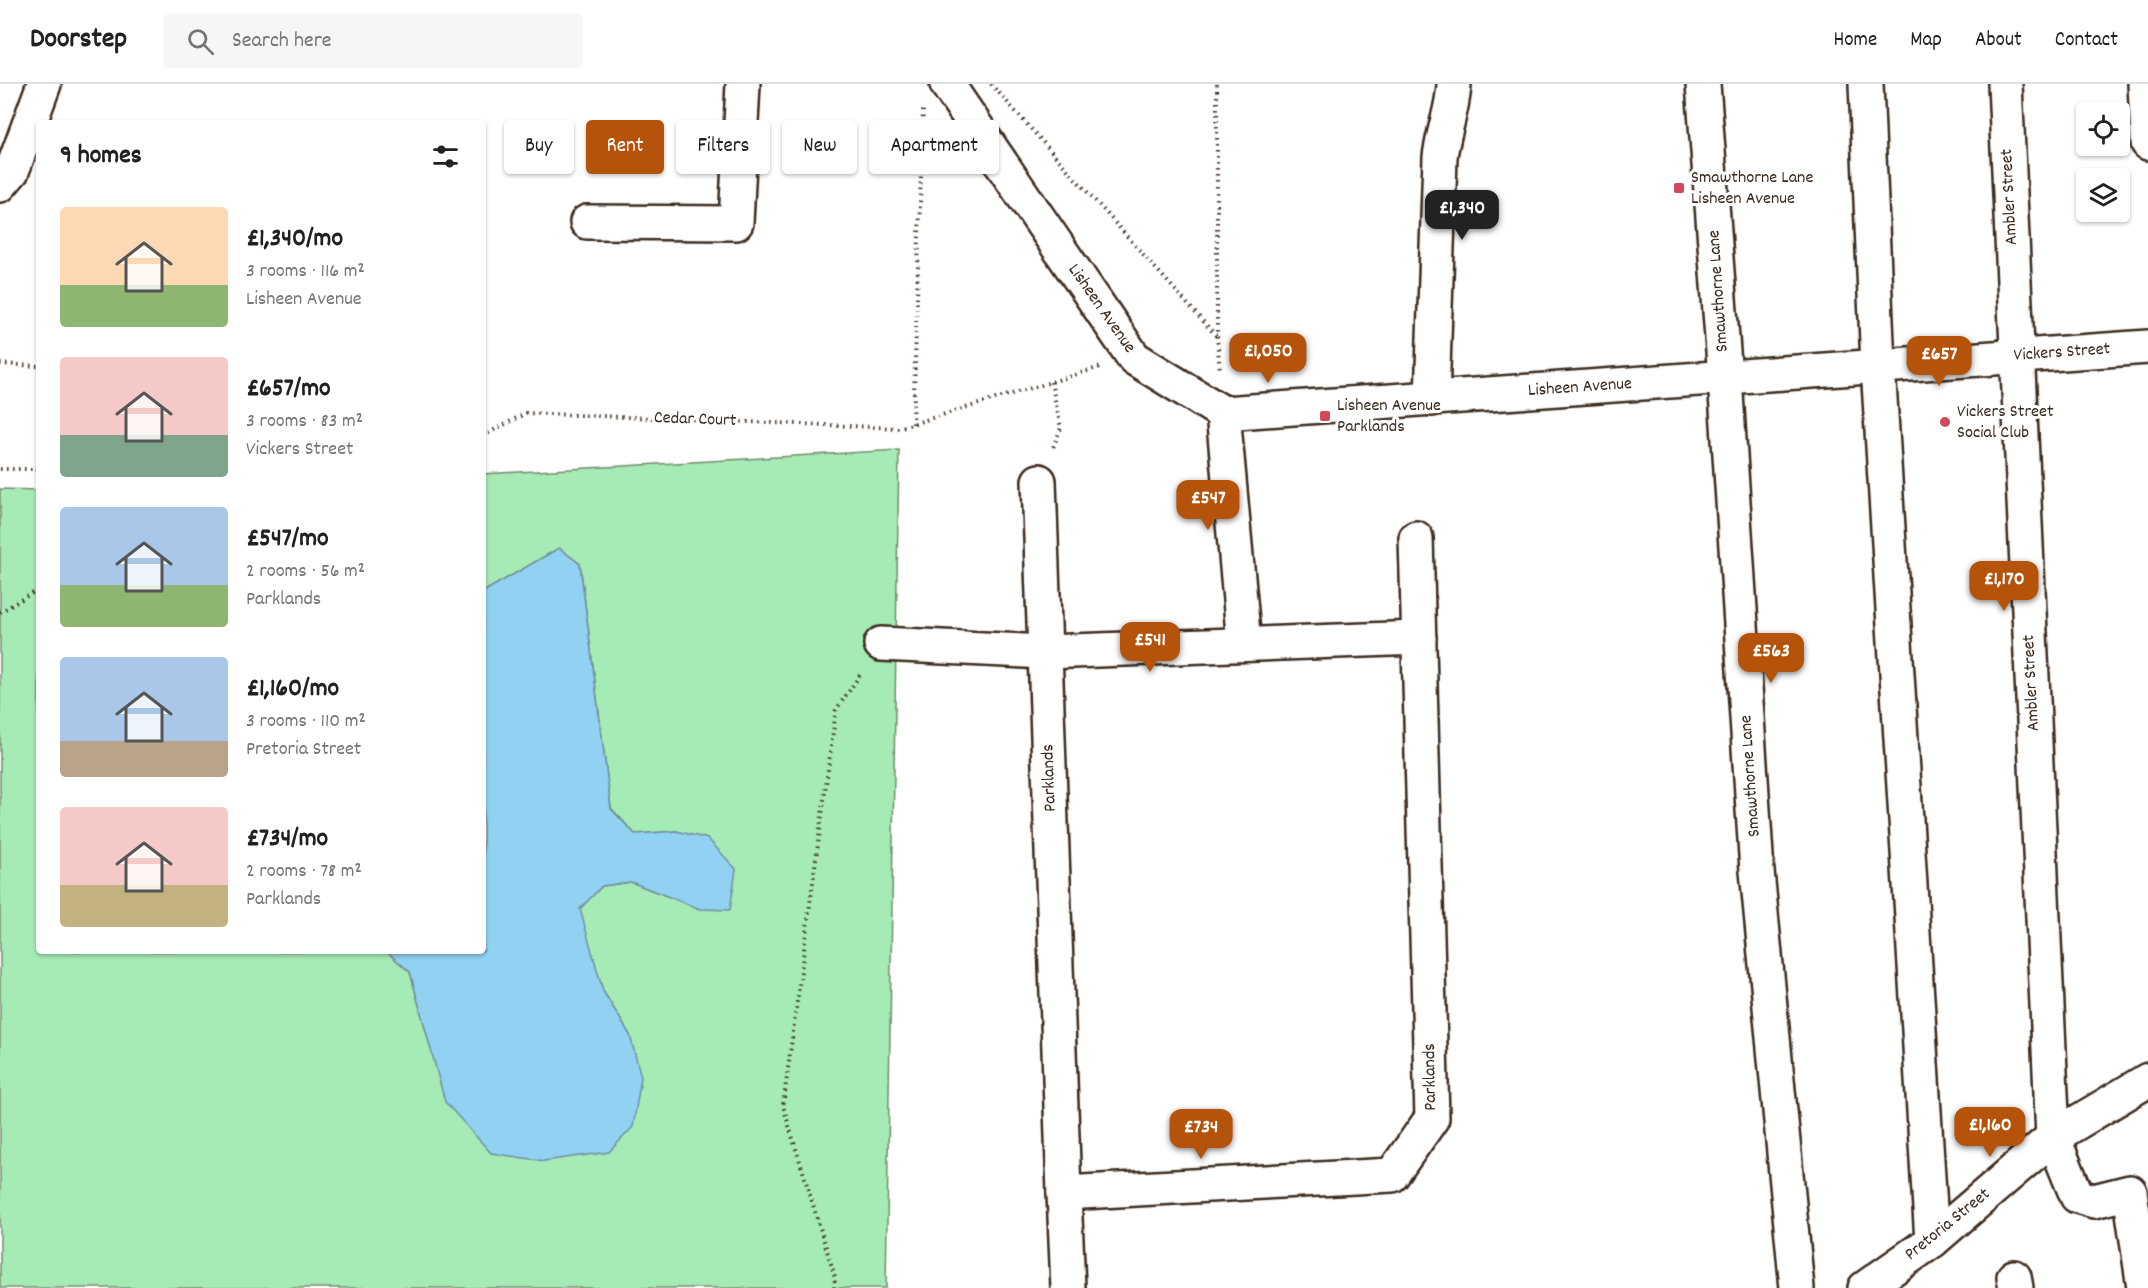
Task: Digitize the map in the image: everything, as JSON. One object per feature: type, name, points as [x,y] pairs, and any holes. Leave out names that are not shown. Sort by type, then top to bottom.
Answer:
[{"type":"street","points":[[0,185],[12,171],[35,123],[44,84]]},
{"type":"street","points":[[587,222],[736,223],[743,84]]},
{"type":"street","name":"Lisheen Avenue","points":[[947,84],[1134,358],[1223,413],[1725,378]]},
{"type":"street","points":[[1432,399],[1440,157],[1442,136],[1452,105],[1454,84]]},
{"type":"street","name":"Smawthorne Lane","points":[[1703,84],[1725,378],[1757,871],[1797,1288]]},
{"type":"street","points":[[1866,84],[1878,366],[1932,1241]]},
{"type":"street","name":"Ambler Street","points":[[2005,84],[2053,1137],[2077,1196],[2094,1201],[2130,1192],[2144,1288]]},
{"type":"street","points":[[2145,84],[2148,143]]},
{"type":"street","name":"Vickers Street","points":[[1725,378],[2148,347]]},
{"type":"street","points":[[1223,413],[1244,644]]},
{"type":"street","name":"Parklands","points":[[1039,481],[1068,1288]]},
{"type":"street","name":"Parklands","points":[[1064,1193],[1392,1175],[1432,1118],[1416,538]]},
{"type":"street","points":[[882,644],[1045,652],[1419,638]]},
{"type":"street","name":"Pretoria Street","points":[[1865,1288],[1932,1241],[2053,1137],[2148,1080]]},
{"type":"path","points":[[991,84],[1217,337]]},
{"type":"path","points":[[1217,84],[1217,337],[1223,413]]},
{"type":"path","points":[[913,424],[923,107]]},
{"type":"path","name":"Cedar Court","points":[[486,434],[526,413],[899,428],[1134,358]]},
{"type":"path","points":[[0,364],[36,366]]},
{"type":"path","points":[[1039,481],[1061,428],[1051,382]]},
{"type":"path","points":[[0,469],[36,469]]},
{"type":"path","points":[[0,612],[36,591]]},
{"type":"path","points":[[834,1288],[836,1277],[783,1106],[836,710],[882,644]]},
{"type":"green space","points":[[899,450],[886,1288],[0,1288],[0,489],[36,490],[36,954],[389,954],[410,972],[446,1102],[630,1035],[603,991],[579,909],[602,886],[631,882],[700,909],[677,831],[635,834],[611,808],[580,564],[559,548],[486,590],[486,474]]},
{"type":"water","points":[[559,548],[580,564],[611,809],[635,834],[677,831],[708,839],[736,869],[730,910],[700,909],[631,882],[602,886],[580,909],[603,991],[630,1035],[641,1077],[633,1127],[609,1152],[544,1161],[491,1153],[445,1102],[410,972],[389,954],[486,954],[486,590]]},
{"type":"place","name":"Smawthorne Lane Lisheen Avenue","points":[[1679,188]]},
{"type":"place","name":"Lisheen Avenue Parklands","points":[[1325,416]]},
{"type":"place","name":"Vickers Street Social Club","points":[[1945,422]]}]
